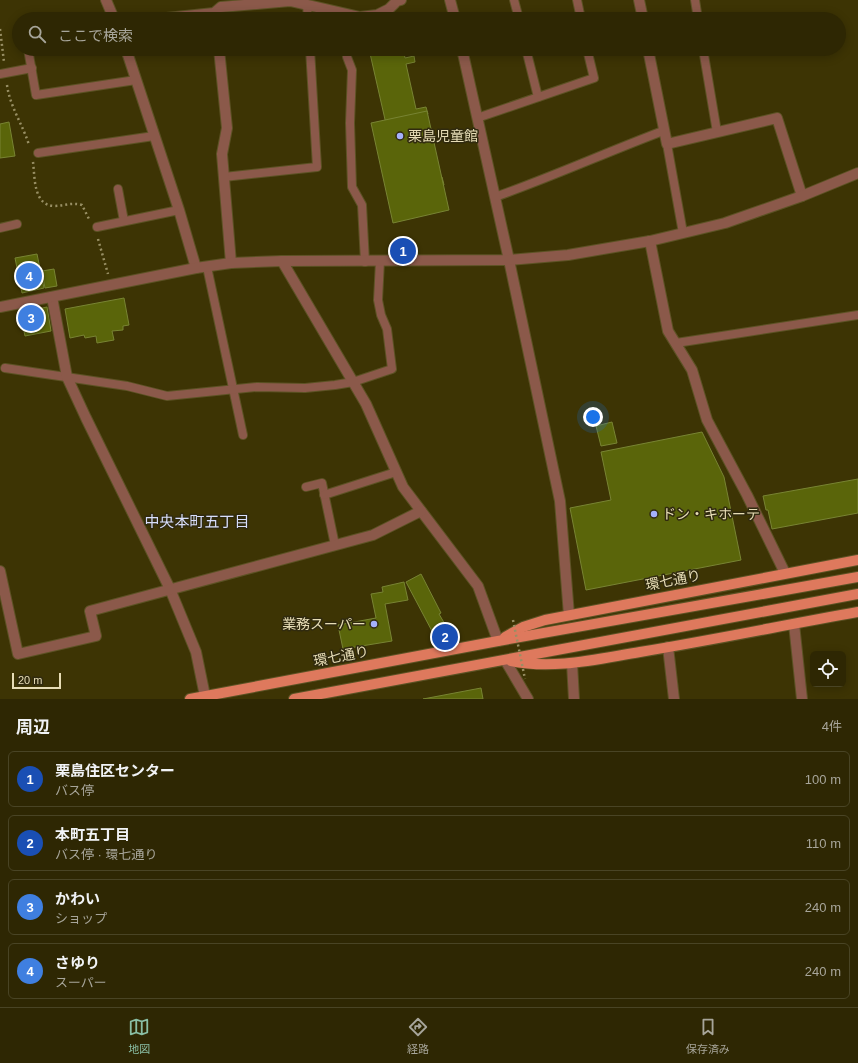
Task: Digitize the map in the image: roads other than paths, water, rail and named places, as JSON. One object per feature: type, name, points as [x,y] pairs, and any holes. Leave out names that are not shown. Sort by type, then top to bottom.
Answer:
[{"type":"main road","name":"環七通り","points":[[498,641],[523,627],[569,615],[858,560]]},
{"type":"main road","name":"環七通り","points":[[190,699],[498,641],[858,577]]},
{"type":"main road","points":[[294,699],[858,594]]},
{"type":"main road","points":[[506,660],[530,665],[572,663],[668,648],[858,612]]},
{"type":"street","points":[[106,0],[111,12]]},
{"type":"street","points":[[204,12],[290,0],[330,12]]},
{"type":"street","points":[[383,12],[401,0]]},
{"type":"street","points":[[450,0],[453,12]]},
{"type":"street","points":[[639,0],[642,12]]},
{"type":"street","points":[[128,56],[179,210],[202,268]]},
{"type":"street","points":[[220,56],[227,128],[222,154],[231,263]]},
{"type":"street","points":[[464,56],[509,260],[560,502],[569,615]]},
{"type":"street","points":[[649,56],[666,144],[777,118],[802,196]]},
{"type":"street","points":[[0,307],[231,263],[282,261],[365,262],[509,260],[568,255],[650,241],[725,223],[802,196],[858,173]]},
{"type":"street","points":[[650,241],[668,331],[692,370],[707,420],[747,495],[785,573]]},
{"type":"street","points":[[282,261],[366,404],[403,487],[478,586],[498,641]]},
{"type":"street","points":[[52,297],[67,377],[170,590],[196,652],[205,696]]},
{"type":"street","points":[[0,571],[18,654],[96,636],[90,611],[373,535],[420,511]]},
{"type":"street","points":[[794,624],[802,699]]},
{"type":"street","points":[[668,648],[674,699]]},
{"type":"street","points":[[506,660],[528,699]]},
{"type":"street","points":[[572,663],[574,699]]},
{"type":"lane","points":[[514,0],[517,12]]},
{"type":"lane","points":[[577,0],[580,12]]},
{"type":"lane","points":[[695,0],[697,12]]},
{"type":"lane","points":[[307,5],[308,12]]},
{"type":"lane","points":[[29,56],[36,95],[136,80]]},
{"type":"lane","points":[[224,177],[317,167],[310,56]]},
{"type":"lane","points":[[346,56],[352,70],[350,123],[352,187],[362,205],[365,262]]},
{"type":"lane","points":[[528,56],[538,97]]},
{"type":"lane","points":[[477,118],[594,78],[589,56]]},
{"type":"lane","points":[[704,56],[717,132]]},
{"type":"lane","points":[[3,74],[32,68]]},
{"type":"lane","points":[[495,197],[534,183],[600,155],[663,131]]},
{"type":"lane","points":[[38,153],[154,136]]},
{"type":"lane","points":[[666,144],[683,233]]},
{"type":"lane","points":[[118,189],[124,221]]},
{"type":"lane","points":[[95,228],[179,210]]},
{"type":"lane","points":[[0,228],[16,224]]},
{"type":"lane","points":[[5,368],[127,386],[167,396],[257,387],[305,388],[353,382],[392,369],[387,329],[381,315],[378,300],[380,261]]},
{"type":"lane","points":[[202,268],[234,390],[243,435]]},
{"type":"lane","points":[[676,343],[858,315]]},
{"type":"lane","points":[[324,495],[396,472]]},
{"type":"lane","points":[[306,487],[322,483],[335,545]]},
{"type":"place","name":"栗島児童館","points":[[400,136]]},
{"type":"place","name":"栗島住区センター","points":[[403,251]]},
{"type":"place","name":"さゆり","points":[[29,276]]},
{"type":"place","name":"かわい","points":[[31,318]]},
{"type":"place","name":"ドン・キホーテ","points":[[654,514]]},
{"type":"place","name":"業務スーパー","points":[[374,624]]},
{"type":"place","name":"本町五丁目","points":[[445,637]]},
{"type":"district","name":"中央本町五丁目","points":[[197,521]]}]
